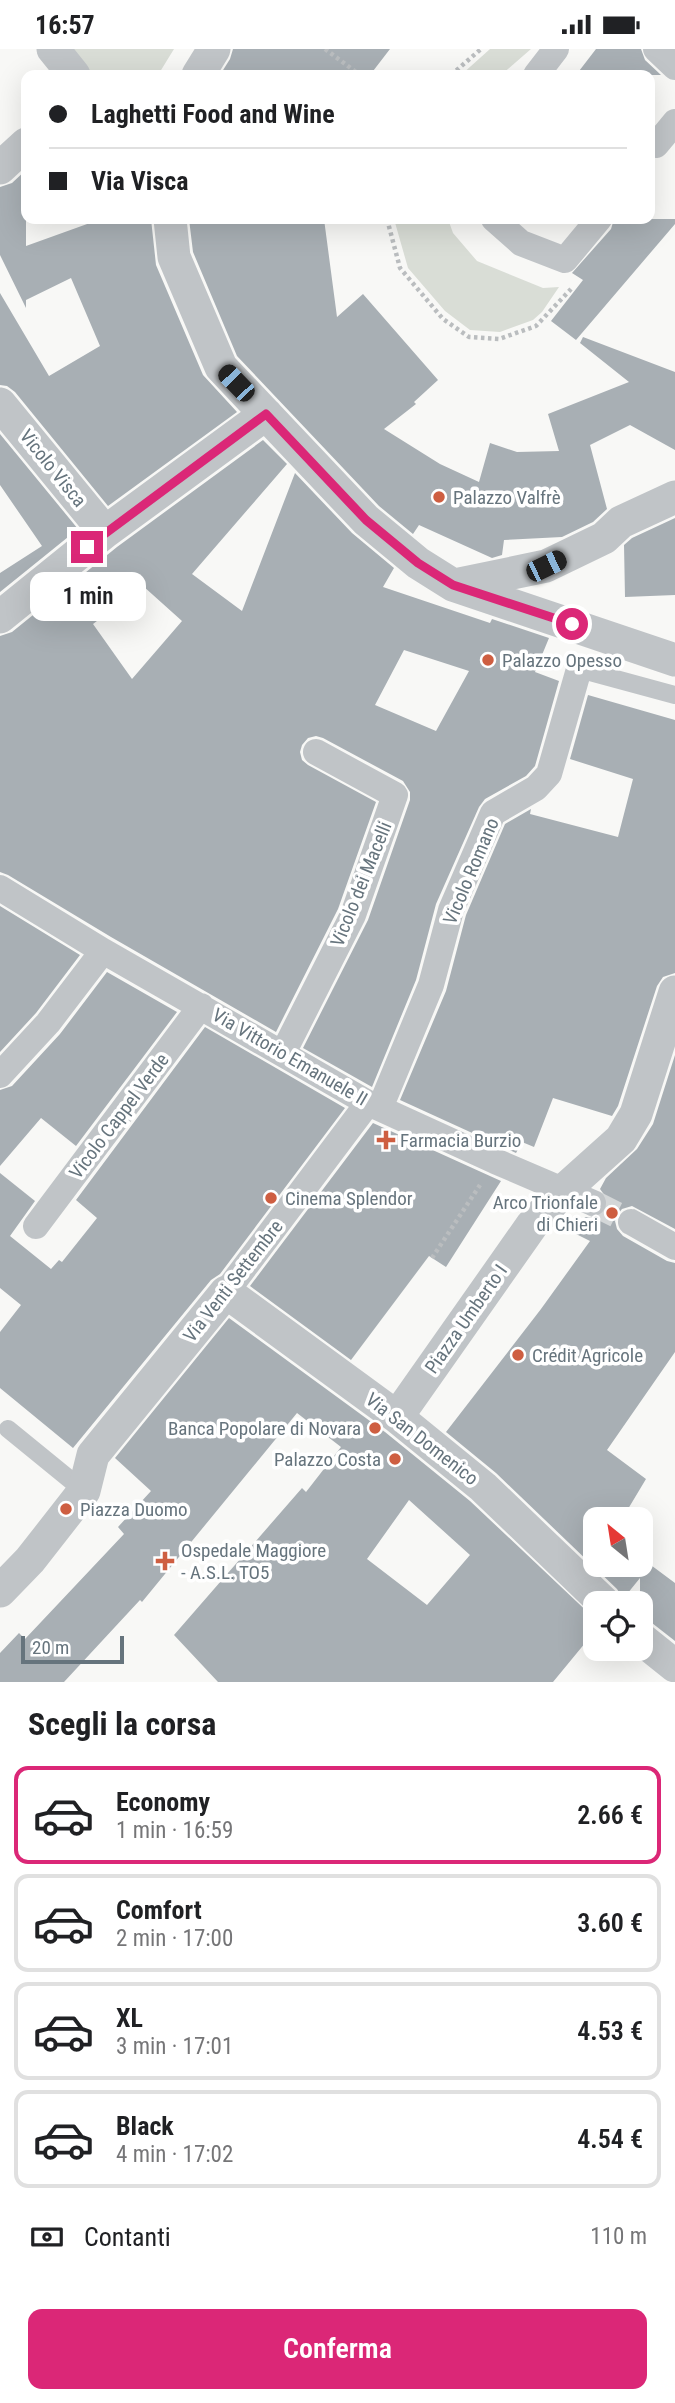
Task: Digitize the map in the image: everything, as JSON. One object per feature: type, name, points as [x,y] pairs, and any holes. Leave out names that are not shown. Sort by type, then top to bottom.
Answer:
[{"type":"street","points":[[53,49],[70,70]]},
{"type":"street","points":[[201,70],[214,49]]},
{"type":"street","points":[[540,70],[556,49]]},
{"type":"street","points":[[656,49],[675,67]]},
{"type":"street","points":[[656,145],[675,122]]},
{"type":"street","points":[[0,168],[21,149]]},
{"type":"street","points":[[171,224],[174,257],[221,367],[366,520],[418,563],[453,585],[675,660]]},
{"type":"street","points":[[500,224],[522,243],[565,260],[595,224]]},
{"type":"street","name":"Vicolo Visca","points":[[0,404],[105,532]]},
{"type":"street","points":[[0,617],[105,532],[266,414]]},
{"type":"street","points":[[453,585],[546,566],[604,538],[621,522],[675,497]]},
{"type":"street","name":"Vicolo Romano","points":[[374,1105],[431,985],[451,910],[493,813],[536,788],[549,774],[579,669]]},
{"type":"street","name":"Vicolo dei Macelli","points":[[283,1053],[353,915],[396,795],[316,752]]},
{"type":"street","name":"Via Vittorio Emanuele II","points":[[0,888],[103,951],[374,1105],[578,1197]]},
{"type":"street","points":[[0,1075],[48,1023],[103,951]]},
{"type":"street","name":"Piazza Umberto I","points":[[397,1417],[532,1225],[578,1197],[621,1139],[634,1117],[675,992]]},
{"type":"street","name":"Vicolo Cappel Verde","points":[[36,1226],[201,1006]]},
{"type":"street","name":"Via Venti Settembre","points":[[84,1491],[93,1455],[374,1105]]},
{"type":"street","points":[[631,1222],[675,1247]]},
{"type":"street","name":"Via San Domenico","points":[[226,1292],[397,1417],[483,1487],[591,1591]]},
{"type":"street","points":[[0,1591],[30,1560],[84,1491]]},
{"type":"street","points":[[653,1648],[675,1666]]},
{"type":"lane","name":"Vicolo Romano","points":[[579,669],[675,695]]},
{"type":"lane","points":[[8,1429],[84,1491]]},
{"type":"path","points":[[325,49],[353,70]]},
{"type":"path","points":[[458,70],[481,49]]},
{"type":"path","points":[[388,224],[400,268],[443,319],[469,337],[499,339],[536,326],[549,314]]},
{"type":"path","points":[[432,1258],[481,1183]]},
{"type":"shaded area","points":[[62,49],[174,49],[161,70],[77,70]]},
{"type":"shaded area","points":[[490,49],[531,49],[507,70],[467,70]]},
{"type":"shaded area","points":[[395,224],[450,224],[453,233],[477,261],[543,288],[559,287],[542,312],[533,320],[500,332],[470,330],[445,311],[408,268]]},
{"type":"building","points":[[233,49],[390,49],[374,70],[223,70]]},
{"type":"building","points":[[596,49],[641,49],[645,60],[661,75],[655,75],[655,70],[580,70]]},
{"type":"building","points":[[21,175],[21,224],[26,224],[26,246],[87,224],[152,224],[156,265],[203,375],[237,412],[108,506],[15,392],[0,385],[0,293],[49,376],[100,346],[71,278],[26,300],[26,308],[0,255],[0,187],[12,183]]},
{"type":"building","points":[[655,219],[675,219],[675,224],[576,340],[551,321],[583,280],[572,273],[612,224],[655,224]]},
{"type":"building","points":[[190,224],[325,224],[337,317],[363,294],[438,380],[414,402],[416,404],[384,429],[440,464],[479,482],[490,443],[517,452],[559,451],[548,414],[629,382],[580,343],[583,337],[675,372],[675,450],[630,425],[590,445],[607,509],[593,522],[562,537],[504,540],[502,555],[492,558],[419,525],[413,534],[379,506],[237,356],[193,252]]},
{"type":"building","points":[[0,434],[78,529],[0,592],[0,573],[42,546],[0,485]]},
{"type":"building","points":[[263,440],[287,464],[192,574],[242,611],[295,473],[352,533],[394,568],[383,587],[490,623],[492,619],[549,638],[535,672],[559,681],[535,766],[526,776],[485,799],[479,807],[436,904],[416,980],[372,1087],[303,1048],[368,920],[410,800],[410,792],[403,781],[323,738],[308,738],[302,745],[302,760],[308,765],[376,802],[338,909],[276,1032],[0,872],[0,636],[12,632],[117,547]],"holes":[[[143,586],[182,621],[132,679],[93,624]],[[404,650],[469,671],[436,731],[375,705]]]},
{"type":"building","points":[[675,518],[675,595],[625,597],[624,545],[632,538]]},
{"type":"building","points":[[588,695],[675,720],[675,973],[663,977],[657,986],[618,1106],[612,1116],[553,1098],[534,1147],[522,1142],[516,1153],[400,1100],[446,991],[466,915],[505,824],[531,809],[530,814],[618,837],[633,779],[570,759]]},
{"type":"building","points":[[0,906],[80,955],[36,1013],[0,1052]]},
{"type":"building","points":[[107,972],[177,1012],[76,1146],[41,1118],[0,1166],[0,1090],[12,1086],[60,1034]]},
{"type":"building","points":[[205,1027],[345,1108],[220,1274],[211,1280],[73,1448],[0,1388],[0,1332],[21,1305],[0,1288],[0,1173],[35,1201],[10,1236],[51,1269],[59,1260],[62,1262],[97,1218],[76,1200]]},
{"type":"building","points":[[675,1055],[675,1229],[632,1206],[622,1209],[615,1221],[623,1236],[675,1263],[675,1352],[607,1450],[646,1479],[629,1507],[583,1507],[583,1556],[496,1473],[446,1432],[590,1241],[576,1234],[585,1217],[596,1218],[607,1210],[608,1200],[600,1189],[606,1178],[637,1149],[653,1124]]},
{"type":"building","points":[[373,1123],[501,1181],[446,1267],[429,1256],[351,1360],[250,1286]]},
{"type":"building","points":[[229,1318],[385,1432],[470,1501],[583,1608],[583,1646],[553,1682],[218,1682],[174,1635],[302,1488],[306,1492],[341,1447],[297,1413],[142,1602],[140,1600],[64,1682],[0,1682],[0,1653],[19,1633],[25,1639],[124,1534],[118,1527],[151,1491],[115,1458]],"holes":[[[409,1500],[470,1555],[427,1605],[367,1559]]]},
{"type":"building","points":[[653,1567],[675,1583],[675,1641],[653,1624],[653,1591],[640,1591],[640,1578],[629,1591],[617,1589],[604,1577],[653,1577]]},
{"type":"tunnel","points":[[593,1203],[631,1222]]},
{"type":"place","name":"Palazzo Valfrè","points":[[439,497]]},
{"type":"place","name":"Palazzo Opesso","points":[[488,660]]},
{"type":"place","name":"Farmacia Burzio","points":[[386,1140]]},
{"type":"place","name":"Cinema Splendor","points":[[271,1198]]},
{"type":"place","name":"Arco Trionfale di Chieri","points":[[612,1213]]},
{"type":"place","name":"Crédit Agricole","points":[[518,1355]]},
{"type":"place","name":"Banca Popolare di Novara","points":[[375,1428]]},
{"type":"place","name":"Palazzo Costa","points":[[395,1459]]},
{"type":"place","name":"Piazza Duomo","points":[[66,1509]]},
{"type":"place","name":"Ospedale Maggiore - A.S.L. TO5","points":[[165,1561]]},
{"type":"route","points":[[87,547],[266,414],[366,520],[418,563],[453,585],[572,624]]}]
